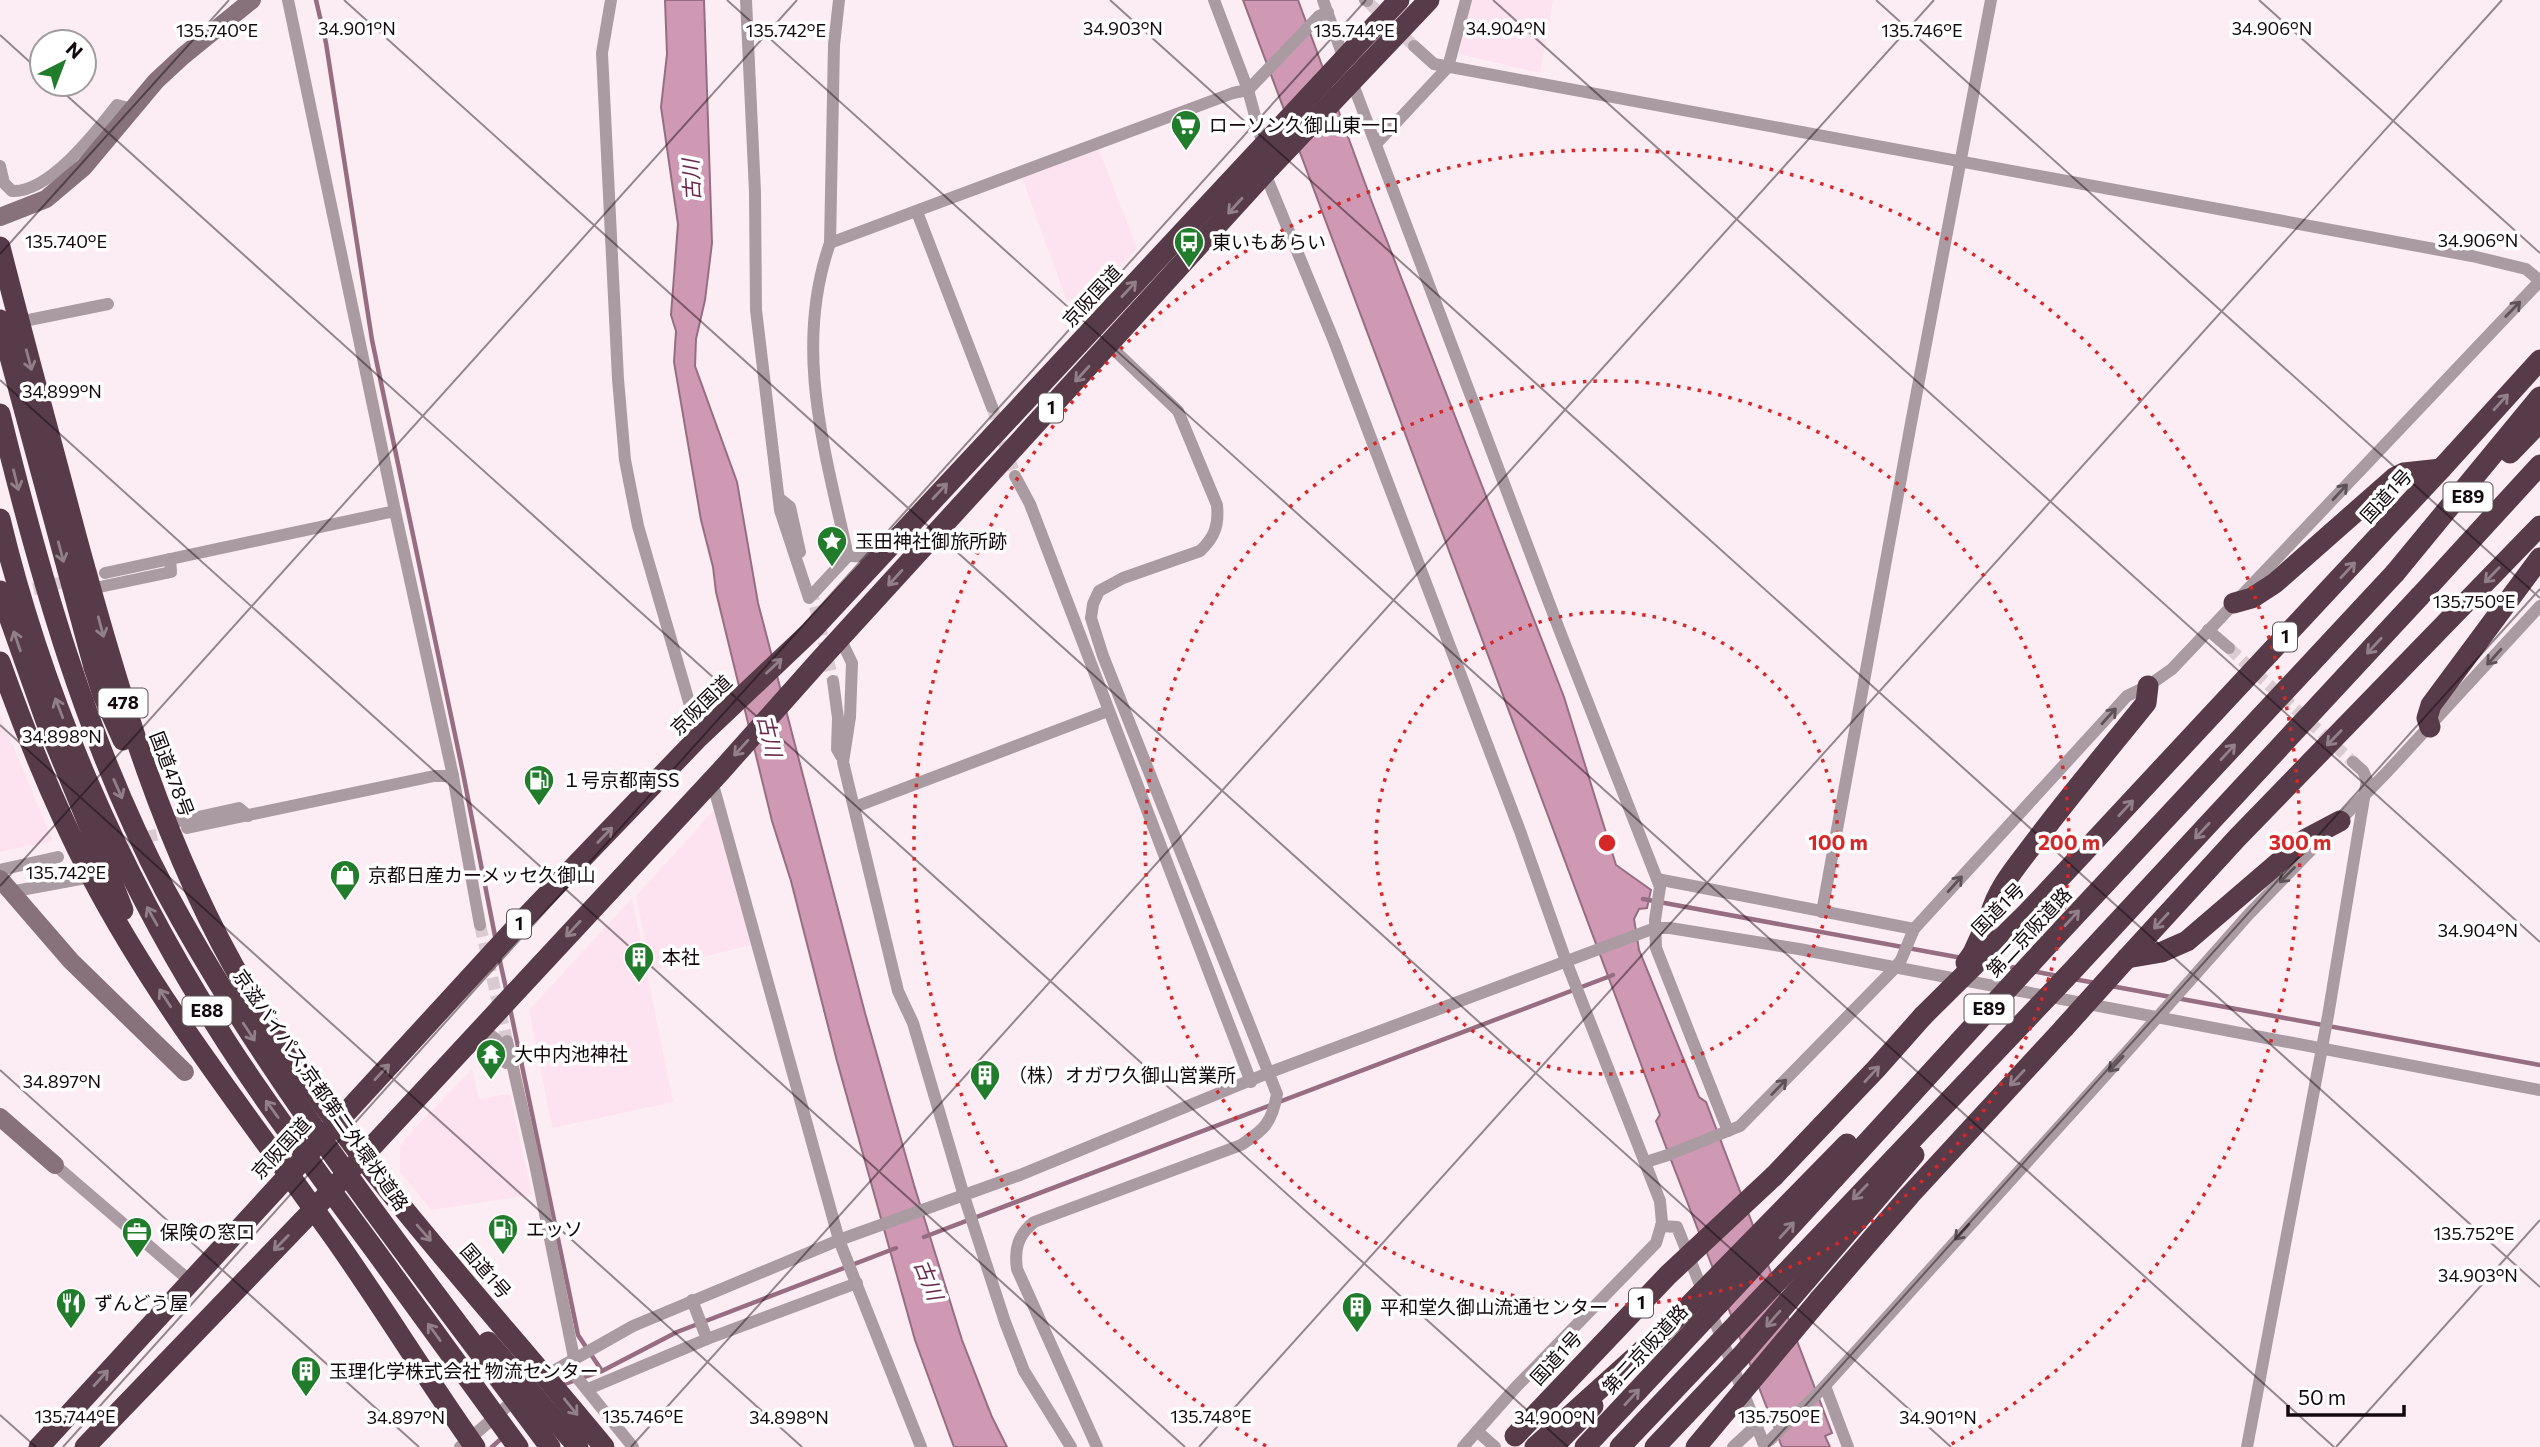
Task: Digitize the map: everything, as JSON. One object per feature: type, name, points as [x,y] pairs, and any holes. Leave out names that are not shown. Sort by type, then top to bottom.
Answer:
[{"type":"highway","name":"京阪国道","points":[[1345,73],[1399,0]]},
{"type":"highway","name":"京阪国道","points":[[39,1447],[522,921],[702,735],[811,631],[878,557],[1273,146],[1345,73],[1429,0]]},
{"type":"highway","name":"京阪国道","points":[[85,1447],[314,1209],[351,1161],[481,1028],[716,777],[1264,174],[1273,146]]},
{"type":"highway","name":"国道478号","points":[[0,247],[9,321],[98,581],[128,718],[177,826],[215,930],[277,1039],[336,1122]]},
{"type":"highway","points":[[9,321],[94,667],[115,724],[177,826]]},
{"type":"highway","name":"国道1号","points":[[1506,1447],[1612,1332],[1774,1176],[1930,1008],[2029,911],[2540,360]]},
{"type":"highway","points":[[2395,573],[2540,397]]},
{"type":"highway","name":"京滋バイパス;京都第二外環状道路","points":[[0,414],[27,524],[59,631],[106,761],[164,888],[239,1016],[351,1161],[550,1447]]},
{"type":"highway","name":"第二京阪道路","points":[[1585,1447],[2045,948],[2395,573],[2540,422]]},
{"type":"highway","name":"E89","points":[[1620,1447],[2073,970],[2540,465]]},
{"type":"highway","points":[[2234,603],[2252,598],[2275,583],[2394,478],[2404,473],[2441,469]]},
{"type":"highway","points":[[2420,596],[2540,481]]},
{"type":"highway","name":"E88","points":[[0,519],[33,634],[80,762],[141,895],[177,961],[262,1095],[518,1447]]},
{"type":"highway","points":[[1696,1447],[1910,1195],[2127,958],[2237,838],[2540,526]]},
{"type":"highway","points":[[2430,727],[2427,718],[2431,705],[2540,558]]},
{"type":"highway","points":[[0,591],[98,871]]},
{"type":"highway","points":[[0,662],[54,800],[98,871],[144,965],[210,1065],[314,1209],[468,1445]]},
{"type":"highway","points":[[1930,1008],[1973,953],[1994,901],[2004,884],[2146,702],[2148,685]]},
{"type":"highway","points":[[2127,958],[2162,952],[2187,941],[2306,839],[2340,821]]},
{"type":"highway","points":[[1553,1447],[1717,1274],[2045,948]]},
{"type":"highway","points":[[1668,1447],[1742,1355],[2073,970]]},
{"type":"highway","name":"国道1号","points":[[336,1122],[351,1161],[545,1375],[604,1447]]},
{"type":"highway","points":[[351,1161],[578,1447]]},
{"type":"highway","points":[[1535,1447],[1665,1330]]},
{"type":"highway","points":[[1655,1447],[1742,1355]]},
{"type":"street","points":[[0,217],[46,200],[84,167],[132,110],[183,56],[252,0]]},
{"type":"street","points":[[288,0],[453,776],[480,925]]},
{"type":"street","points":[[611,0],[602,53],[618,379],[625,460],[638,526],[689,702],[702,735]]},
{"type":"street","points":[[746,0],[755,192],[756,310],[780,510],[809,598],[848,556],[878,557]]},
{"type":"street","points":[[839,0],[834,45],[830,243],[820,270],[813,310],[811,344],[813,378],[827,463],[848,556]]},
{"type":"street","points":[[1214,0],[1273,146]]},
{"type":"street","points":[[1377,142],[1448,66],[1466,0]]},
{"type":"street","points":[[1822,912],[1991,0]]},
{"type":"street","points":[[830,243],[1251,87],[1323,9],[1345,73],[1377,142],[1559,629],[1659,883],[1651,927],[1656,948],[1726,1131]]},
{"type":"street","points":[[1415,46],[1434,64],[2472,256],[2526,269],[2540,281],[2172,669],[2127,696],[1912,932],[1898,964],[1740,1126],[1646,1161]]},
{"type":"street","points":[[0,166],[4,183],[12,191],[23,192],[71,158],[117,105],[132,110]]},
{"type":"street","points":[[1264,174],[1334,341],[1520,831],[1566,961],[1660,1201],[1661,1226],[1656,1242],[1516,1387],[1463,1447]]},
{"type":"street","points":[[917,212],[992,407]]},
{"type":"street","points":[[9,321],[108,304]]},
{"type":"street","points":[[1097,1447],[1017,1269],[1014,1253],[1019,1239],[1034,1222],[1241,1145],[1261,1132],[1270,1119],[1277,1094],[1108,669],[1091,618],[1093,604],[1100,591],[1123,578],[1200,551],[1216,531],[1218,519],[1217,505],[1178,411],[1109,345]]},
{"type":"street","points":[[1015,476],[1030,504],[1251,1082]]},
{"type":"street","points":[[780,499],[790,507],[811,589]]},
{"type":"street","points":[[98,581],[170,559],[395,511]]},
{"type":"street","points":[[98,581],[171,572],[170,559]]},
{"type":"street","points":[[1661,1226],[1676,1227],[1766,1443],[1823,1387],[2133,1046],[2249,914],[2388,772],[2540,606]]},
{"type":"street","points":[[2208,630],[2229,648]]},
{"type":"street","points":[[840,638],[852,663],[850,717],[843,762]]},
{"type":"street","points":[[833,681],[838,718],[837,748],[855,807],[898,991],[913,1023],[961,1197],[1024,1371],[1070,1447]]},
{"type":"street","points":[[855,807],[1108,711]]},
{"type":"street","points":[[2247,1447],[2328,1016],[2367,779],[2358,767],[2374,776],[2388,772]]},
{"type":"street","points":[[177,826],[248,816],[434,776],[453,776]]},
{"type":"street","points":[[716,777],[857,1283],[921,1447]]},
{"type":"street","points":[[177,826],[239,808],[248,816]]},
{"type":"street","points":[[0,870],[58,857]]},
{"type":"street","points":[[5,886],[98,871]]},
{"type":"street","points":[[1659,883],[1822,912],[1912,932]]},
{"type":"street","points":[[5,886],[71,961],[184,1072]]},
{"type":"street","points":[[468,1445],[545,1375],[633,1326],[692,1300],[844,1239],[961,1197],[1268,1073],[1589,953],[1651,927],[1898,964],[2158,1015],[2323,1042],[2540,1090]]},
{"type":"street","points":[[481,1028],[496,1039],[518,1089]]},
{"type":"street","points":[[507,1041],[570,1361],[587,1389],[633,1447]]},
{"type":"street","points":[[0,1117],[190,1281]]},
{"type":"street","points":[[587,1389],[707,1339],[857,1283]]},
{"type":"street","points":[[692,1300],[707,1339]]},
{"type":"street","points":[[1823,1387],[1848,1447]]},
{"type":"street","points":[[1733,1447],[1757,1425]]},
{"type":"street","points":[[1477,1431],[1495,1447]]},
{"type":"shaded area","points":[[1472,0],[1553,0],[1540,73],[1459,54]]},
{"type":"shaded area","points":[[1099,150],[1137,249],[1078,309],[1074,299],[1067,301],[1022,178]]},
{"type":"shaded area","points":[[0,715],[53,841],[0,852]]},
{"type":"shaded area","points":[[714,810],[751,945],[651,970],[636,896]]},
{"type":"shaded area","points":[[632,898],[673,1102],[552,1128],[529,1010]]},
{"type":"shaded area","points":[[472,1069],[479,1099],[510,1094],[532,1195],[431,1210],[400,1172],[400,1147],[407,1136]]},
{"type":"water","name":"古川","points":[[665,0],[704,0],[712,243],[705,300],[696,339],[695,366],[737,482],[758,603],[865,1013],[914,1185],[962,1340],[992,1417],[1007,1447],[954,1447],[915,1340],[837,1061],[791,881],[772,821],[716,592],[674,362],[676,331],[671,315],[678,224],[661,107],[667,54]]},
{"type":"water","points":[[1243,0],[1298,0],[1373,205],[1564,697],[1616,865],[1651,890],[1647,908],[1639,909],[1634,919],[1639,950],[1699,1097],[1706,1102],[1832,1433],[1825,1436],[1830,1447],[1782,1447],[1656,1121],[1660,1115]]},
{"type":"waterway","points":[[316,0],[326,43],[372,340],[496,941]]},
{"type":"waterway","points":[[1643,899],[1962,958]]},
{"type":"waterway","points":[[499,957],[507,993]]},
{"type":"waterway","points":[[1987,963],[2017,968]]},
{"type":"waterway","points":[[2032,971],[2058,976]]},
{"type":"waterway","points":[[924,1237],[1613,975]]},
{"type":"waterway","points":[[2073,979],[2096,983]]},
{"type":"waterway","points":[[2111,986],[2540,1065]]},
{"type":"waterway","points":[[510,1008],[578,1335],[602,1371]]},
{"type":"waterway","points":[[562,1385],[602,1371],[677,1332],[896,1248]]},
{"type":"waterway","points":[[492,1447],[503,1437]]},
{"type":"tunnel","points":[[1367,1],[1414,46]]},
{"type":"tunnel","points":[[992,407],[1015,476]]},
{"type":"tunnel","points":[[16,593],[105,573]]},
{"type":"tunnel","points":[[811,589],[833,681]]},
{"type":"tunnel","points":[[2229,648],[2353,762]]},
{"type":"tunnel","points":[[110,845],[174,831]]},
{"type":"tunnel","points":[[480,925],[507,1041]]},
{"type":"place","name":"ローソン久御山東一口","points":[[1186,152]]},
{"type":"place","name":"東いもあらい","points":[[1189,269]]},
{"type":"place","name":"玉田神社御旅所跡","points":[[832,568]]},
{"type":"place","name":"１号京都南SS","points":[[539,807]]},
{"type":"place","name":"京都日産カーメッセ久御山","points":[[345,902]]},
{"type":"place","name":"本社","points":[[639,984]]},
{"type":"place","name":"大中内池神社","points":[[491,1081]]},
{"type":"place","name":"（株）オガワ久御山営業所","points":[[985,1102]]},
{"type":"place","name":"エッソ","points":[[503,1256]]},
{"type":"place","name":"保険の窓口","points":[[137,1259]]},
{"type":"place","name":"ずんどう屋","points":[[71,1330]]},
{"type":"place","name":"平和堂久御山流通センター","points":[[1357,1334]]},
{"type":"place","name":"玉理化学株式会社 物流センター","points":[[306,1398]]}]
